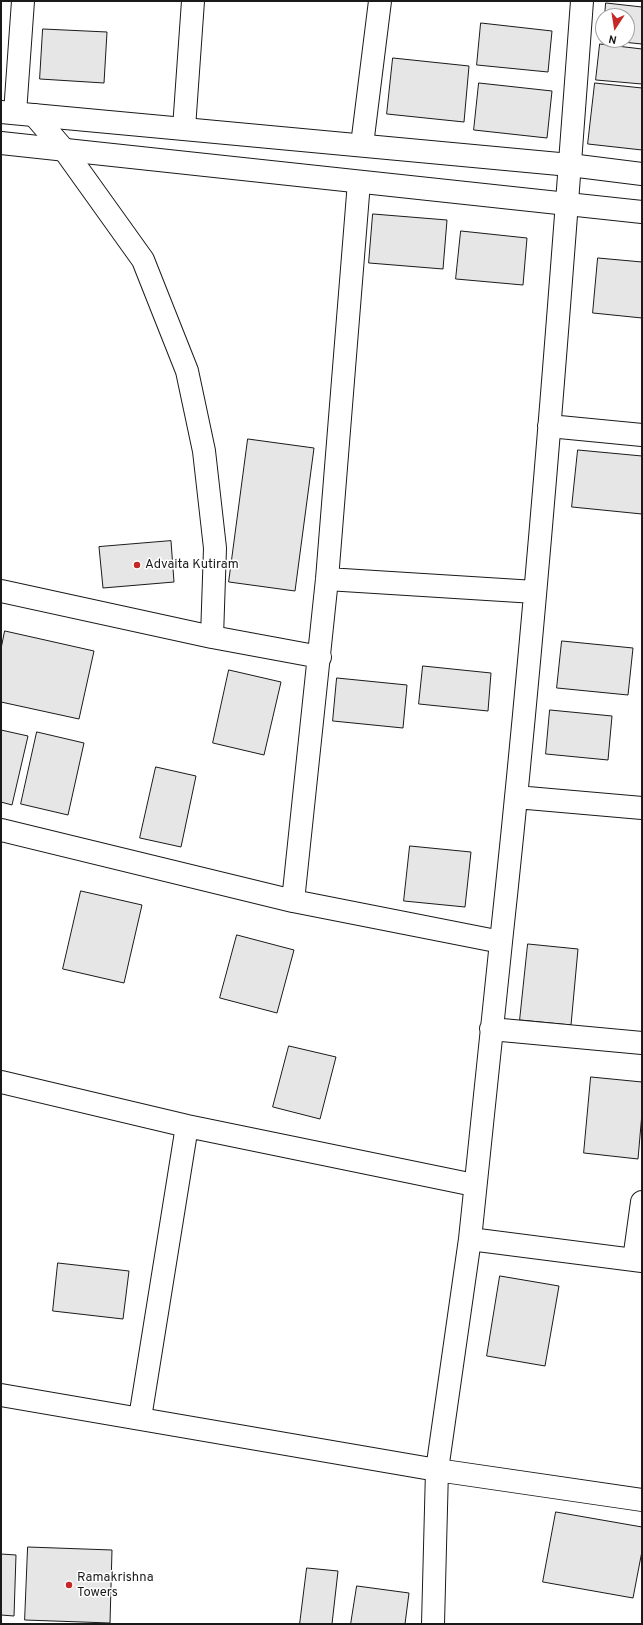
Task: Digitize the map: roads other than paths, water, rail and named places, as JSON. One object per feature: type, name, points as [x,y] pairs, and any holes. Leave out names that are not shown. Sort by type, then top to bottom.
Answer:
[{"type":"street","points":[[17,113],[23,1]]},
{"type":"street","points":[[184,128],[193,1]]},
{"type":"street","points":[[362,145],[380,1]]},
{"type":"street","points":[[433,1624],[437,1470],[470,1239],[490,1029],[501,942],[516,797],[568,204],[582,1]]},
{"type":"street","points":[[17,113],[570,165],[642,174]]},
{"type":"street","points":[[17,113],[65,151],[143,260],[187,371],[204,451],[215,548],[212,637]]},
{"type":"street","points":[[1,143],[642,212]]},
{"type":"street","points":[[293,902],[328,579],[359,182]]},
{"type":"street","points":[[549,426],[642,435]]},
{"type":"street","points":[[328,579],[535,592]]},
{"type":"street","points":[[1,591],[212,637],[320,657]]},
{"type":"street","points":[[516,797],[642,808]]},
{"type":"street","points":[[1,830],[293,902],[501,942]]},
{"type":"street","points":[[490,1029],[642,1043]]},
{"type":"street","points":[[1,1082],[187,1126],[474,1185]]},
{"type":"street","points":[[140,1418],[187,1126]]},
{"type":"street","points":[[470,1239],[638,1260],[642,1202]]},
{"type":"street","points":[[1,1396],[140,1418],[437,1470],[642,1500]]},
{"type":"place","name":"Advaita Kutiram","points":[[137,565]]},
{"type":"place","name":"Ramakrishna Towers","points":[[69,1585]]}]
